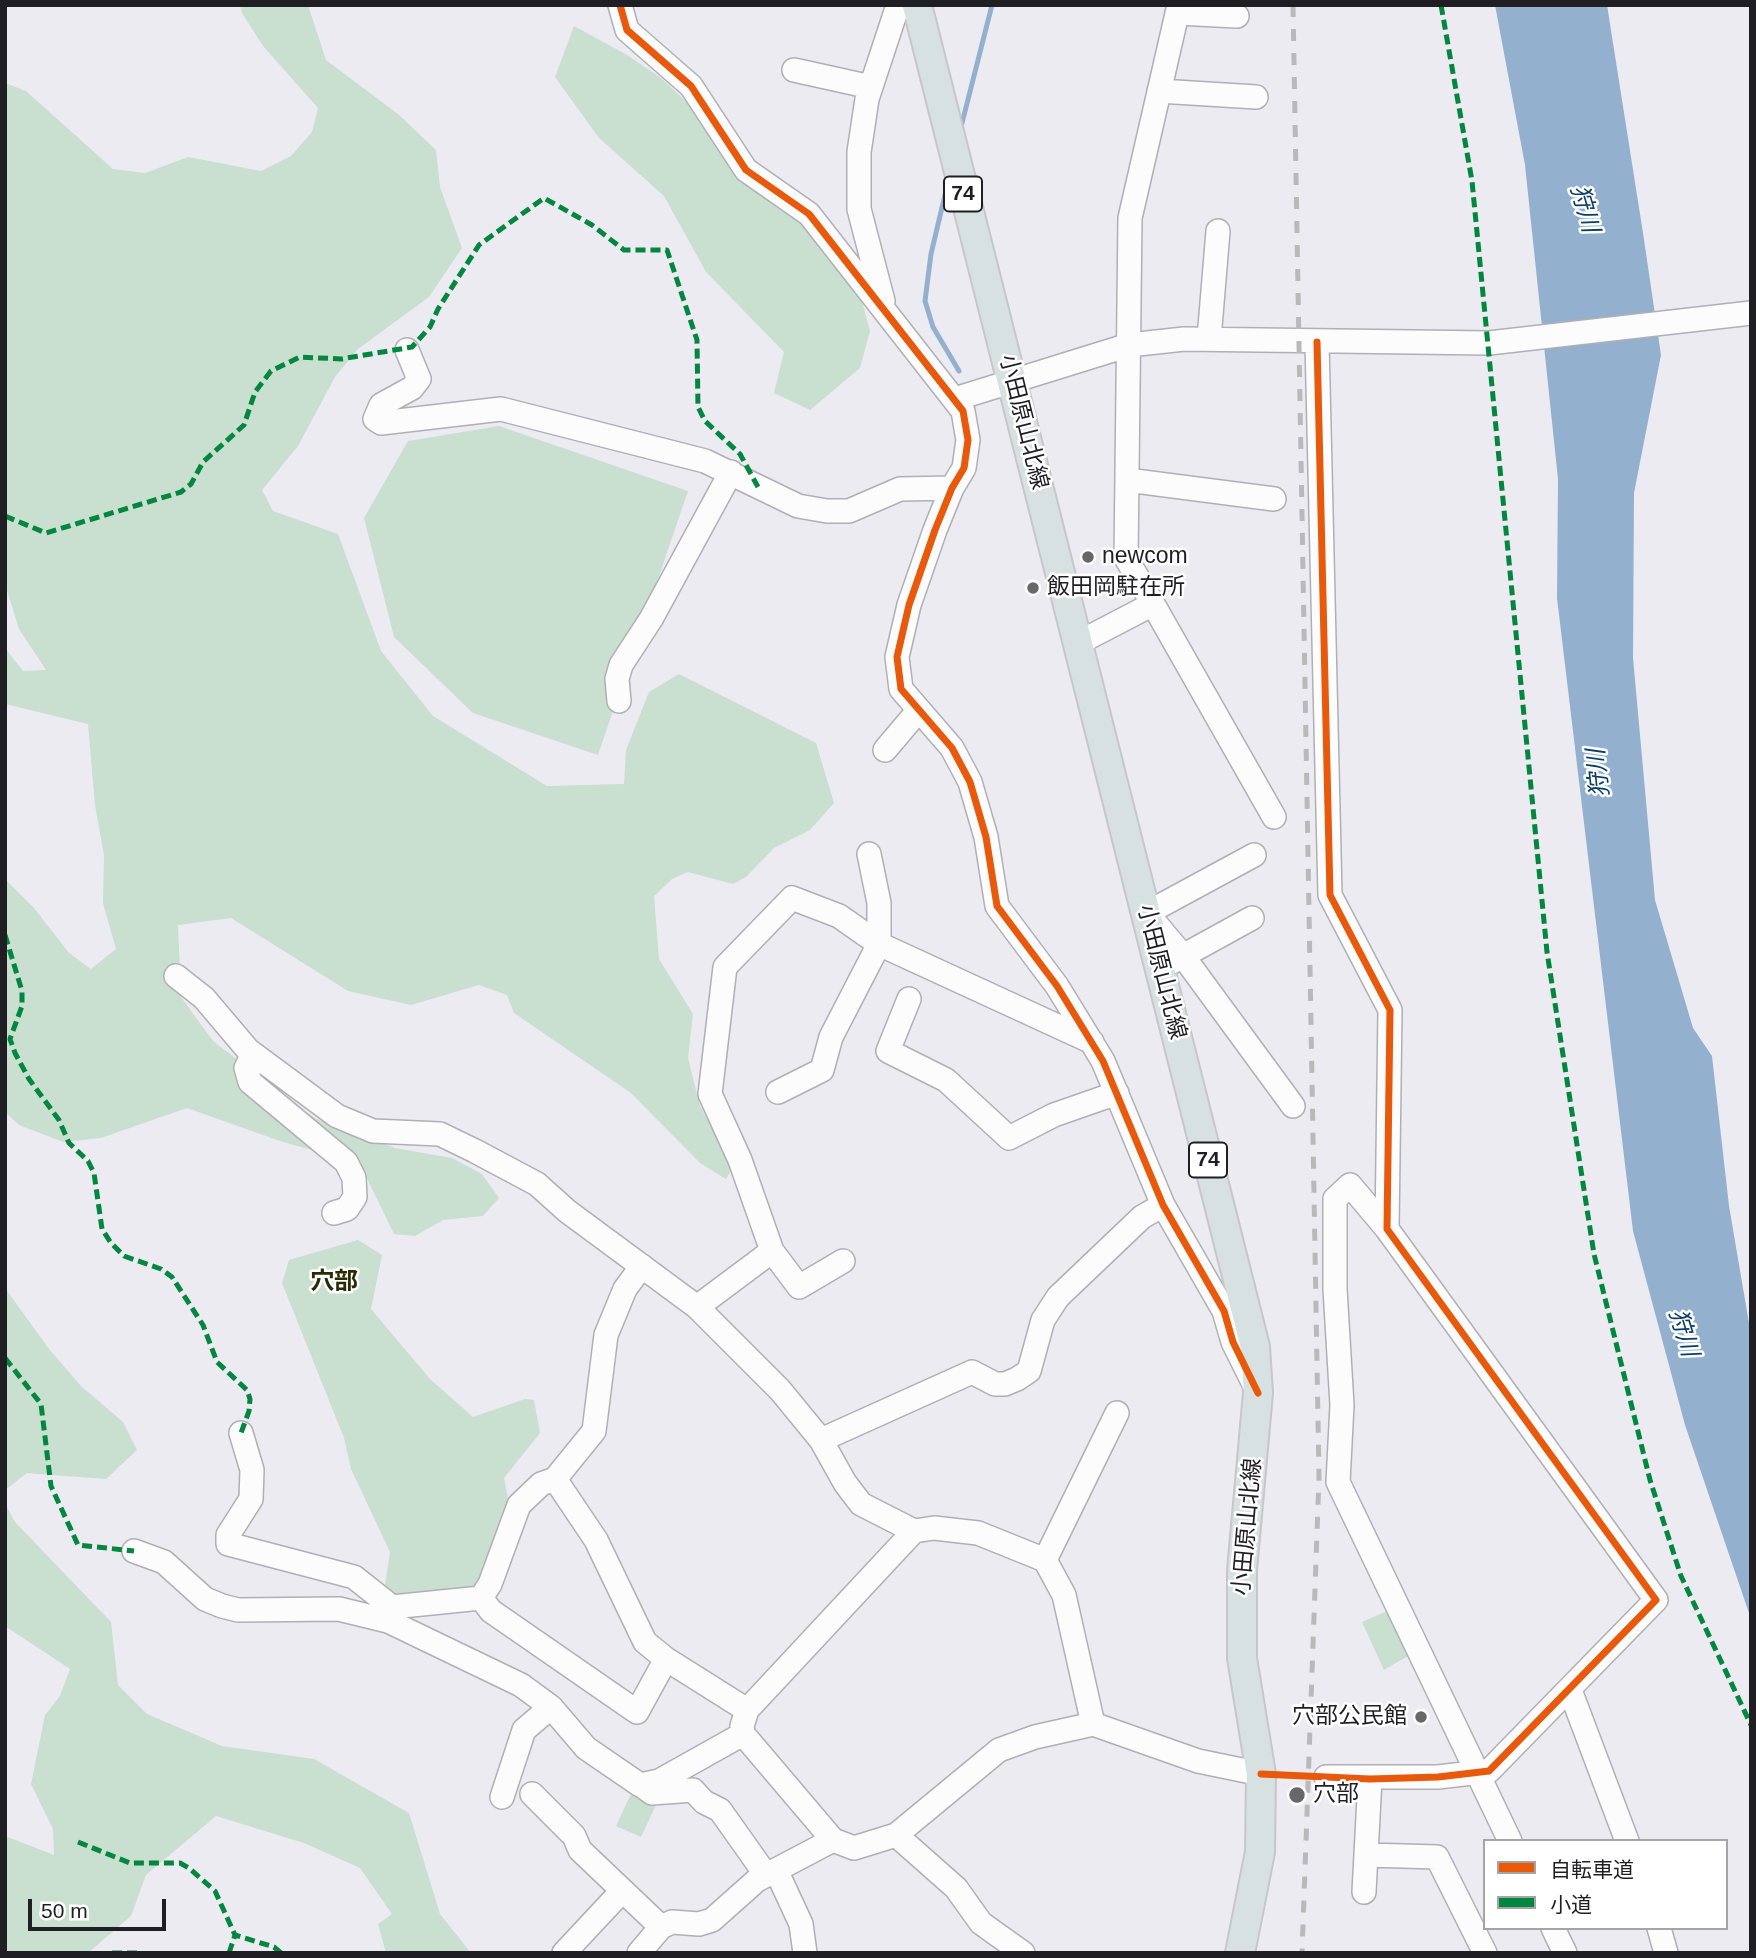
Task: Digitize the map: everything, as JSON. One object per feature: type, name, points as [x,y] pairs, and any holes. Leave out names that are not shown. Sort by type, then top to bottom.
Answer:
[{"type":"main road","name":"小田原山北線","points":[[917,5],[1147,913],[1172,962],[1255,1347],[1258,1394],[1242,1570],[1241,1610],[1242,1658],[1261,1774],[1260,1852],[1240,1953]]},
{"type":"street","points":[[620,5],[627,30],[691,86],[746,170],[809,214],[885,307],[963,411],[968,440],[964,468],[952,488],[909,605],[897,657],[901,689],[952,748],[970,782],[986,837],[997,906],[1057,986],[1093,1042],[1163,1205],[1224,1311],[1233,1342],[1258,1394]]},
{"type":"street","points":[[885,307],[859,209],[859,152],[871,87],[898,5]]},
{"type":"street","points":[[1237,16],[1178,9],[1129,218],[1126,558],[1274,817]]},
{"type":"street","points":[[794,70],[871,87]]},
{"type":"street","points":[[1159,91],[1256,97]]},
{"type":"street","points":[[1209,339],[1218,231]]},
{"type":"street","points":[[955,399],[1129,345],[1209,339],[1489,343],[1751,313]]},
{"type":"street","points":[[1318,342],[1330,895],[1390,1010],[1387,1229]]},
{"type":"street","points":[[407,350],[419,379],[412,388],[381,405],[375,419],[381,423],[501,409],[705,461],[798,506],[827,511],[849,511],[900,489],[952,488]]},
{"type":"street","points":[[619,701],[617,678],[621,665],[651,619],[730,472]]},
{"type":"street","points":[[1128,480],[1246,484],[1274,499]]},
{"type":"street","points":[[1080,642],[1153,604]]},
{"type":"street","points":[[885,750],[918,711]]},
{"type":"street","points":[[778,1092],[822,1070],[831,1037],[880,944],[879,903],[869,854]]},
{"type":"street","points":[[1147,913],[1254,855]]},
{"type":"street","points":[[843,1261],[799,1287],[772,1251],[736,1150],[710,1094],[725,967],[792,898],[839,916],[880,944],[1093,1042]]},
{"type":"street","points":[[1252,918],[1172,962],[1293,1106]]},
{"type":"street","points":[[176,976],[204,998],[253,1054],[337,1116],[373,1131],[440,1134],[537,1184],[567,1211],[698,1307],[780,1390],[821,1440],[845,1483],[861,1504],[914,1531],[934,1528],[978,1533],[1045,1560],[1064,1595],[1093,1724]]},
{"type":"street","points":[[909,999],[888,1051],[946,1080],[1009,1138],[1054,1115],[1117,1093]]},
{"type":"street","points":[[253,1054],[246,1068],[250,1082],[346,1162],[354,1178],[355,1197],[346,1209],[334,1213]]},
{"type":"street","points":[[1326,1777],[1370,1779],[1476,1774],[1489,1771],[1656,1600],[1387,1229],[1350,1185],[1335,1199],[1335,1289],[1342,1405],[1338,1482],[1476,1774],[1509,1839]]},
{"type":"street","points":[[821,1440],[972,1372],[995,1384],[1005,1384],[1029,1371],[1043,1320],[1058,1297],[1142,1217],[1163,1205]]},
{"type":"street","points":[[698,1307],[772,1251]]},
{"type":"street","points":[[134,1551],[164,1562],[205,1600],[238,1610],[339,1609],[390,1614],[481,1598],[490,1584],[519,1506],[541,1484],[555,1479],[594,1431],[606,1335],[625,1289],[642,1266]]},
{"type":"street","points":[[1045,1560],[1117,1413]]},
{"type":"street","points":[[241,1433],[252,1469],[251,1499],[228,1535],[228,1544],[354,1577],[390,1614],[521,1685],[551,1707],[586,1748],[652,1793],[692,1790],[704,1802],[720,1810],[771,1873],[801,1924],[805,1953]]},
{"type":"street","points":[[555,1479],[596,1540],[645,1642],[666,1660],[747,1710]]},
{"type":"street","points":[[914,1531],[747,1710],[743,1734],[833,1840],[854,1848],[896,1835],[999,1750],[1035,1737],[1093,1724],[1198,1761],[1261,1774]]},
{"type":"street","points":[[481,1598],[491,1611],[637,1712],[666,1660]]},
{"type":"street","points":[[1570,1690],[1626,1839]]},
{"type":"street","points":[[502,1797],[524,1730],[551,1707]]},
{"type":"street","points":[[640,1785],[659,1781],[743,1734]]},
{"type":"street","points":[[1364,1892],[1370,1779]]},
{"type":"street","points":[[532,1794],[574,1836],[580,1850],[661,1927]]},
{"type":"street","points":[[896,1835],[956,1888],[981,1923],[1023,1953]]},
{"type":"street","points":[[639,1953],[661,1927],[672,1922],[699,1924],[712,1920],[771,1873],[833,1840]]},
{"type":"street","points":[[1368,1855],[1437,1857],[1485,1953]]},
{"type":"street","points":[[564,1953],[622,1891]]},
{"type":"street","points":[[1554,1930],[1566,1953]]},
{"type":"street","points":[[1660,1930],[1666,1953]]},
{"type":"green space","points":[[240,5],[308,5],[326,60],[398,114],[436,150],[440,187],[462,248],[429,297],[358,349],[335,377],[298,446],[262,490],[273,511],[338,534],[381,651],[433,716],[547,786],[624,784],[626,750],[649,692],[679,674],[816,743],[834,803],[810,830],[774,848],[746,877],[733,884],[688,872],[672,879],[654,896],[659,959],[693,1014],[688,1058],[700,1106],[733,1167],[726,1179],[700,1163],[631,1093],[514,1013],[507,995],[479,985],[411,1005],[348,991],[231,918],[178,925],[181,997],[213,1041],[314,1118],[395,1148],[452,1158],[482,1174],[499,1198],[483,1216],[443,1220],[415,1236],[394,1234],[360,1164],[280,1141],[187,1108],[101,1138],[63,1142],[19,1125],[5,1112],[5,879],[34,908],[69,953],[91,969],[116,949],[103,903],[104,855],[95,805],[88,724],[5,704],[5,648],[23,671],[46,670],[19,629],[5,584],[5,83],[26,91],[113,169],[145,173],[188,157],[261,171],[291,156],[312,132],[318,108],[263,46],[242,13]]},
{"type":"green space","points":[[574,26],[627,55],[661,78],[708,122],[742,179],[827,244],[860,294],[870,331],[860,368],[810,410],[774,393],[784,352],[706,272],[664,196],[599,138],[555,77]]},
{"type":"green space","points":[[499,426],[688,491],[598,755],[473,713],[394,637],[364,518],[408,441]]},
{"type":"green space","points":[[358,1240],[382,1255],[371,1309],[430,1379],[473,1417],[525,1399],[534,1400],[540,1433],[504,1478],[509,1504],[484,1595],[401,1598],[385,1585],[390,1552],[351,1469],[344,1438],[282,1283],[289,1260]]},
{"type":"green space","points":[[5,1288],[49,1349],[81,1386],[123,1422],[137,1450],[106,1479],[27,1473],[5,1490]]},
{"type":"green space","points":[[5,1503],[15,1522],[111,1622],[118,1685],[147,1714],[222,1746],[314,1759],[409,1813],[440,1914],[471,1953],[386,1953],[378,1924],[392,1914],[360,1868],[304,1843],[216,1816],[146,1875],[131,1916],[88,1953],[5,1953],[5,1836],[54,1855],[53,1829],[31,1784],[45,1715],[60,1696],[70,1669],[5,1626]]},
{"type":"green space","points":[[1387,1611],[1408,1656],[1384,1670],[1362,1622]]},
{"type":"green space","points":[[631,1794],[656,1805],[641,1837],[616,1826]]},
{"type":"water","name":"狩川","points":[[1495,5],[1607,5],[1661,355],[1634,493],[1633,658],[1655,900],[1693,1028],[1712,1056],[1729,1206],[1751,1335],[1751,1619],[1685,1425],[1633,1231],[1557,598],[1558,479],[1525,165]]},
{"type":"waterway","points":[[960,131],[992,5]]},
{"type":"waterway","points":[[949,178],[931,254],[925,301],[933,327],[959,371]]},
{"type":"railway","points":[[1293,5],[1319,1477],[1302,1953]]},
{"type":"marked path","points":[[1441,5],[1472,181],[1547,952],[1594,1254],[1650,1480],[1681,1576],[1751,1725]]},
{"type":"marked path","points":[[5,516],[46,533],[181,492],[191,484],[203,462],[244,425],[255,392],[271,371],[300,357],[341,359],[412,347],[430,327],[438,309],[479,245],[544,198],[592,225],[624,250],[667,250],[697,340],[698,407],[705,421],[740,454],[758,487]]},
{"type":"marked path","points":[[5,935],[22,991],[22,1006],[10,1039],[15,1053],[29,1079],[59,1120],[69,1143],[88,1161],[94,1173],[102,1229],[111,1243],[124,1256],[161,1269],[172,1277],[203,1325],[217,1362],[247,1390],[250,1399],[249,1411],[241,1433]]},
{"type":"marked path","points":[[5,1358],[41,1404],[51,1486],[78,1545],[134,1551]]},
{"type":"marked path","points":[[78,1842],[130,1863],[180,1863],[215,1891],[235,1935],[274,1947],[281,1953]]},
{"type":"marked path","points":[[229,1953],[235,1935]]},
{"type":"marked path","points":[[112,1953],[141,1953]]},
{"type":"cycle path","points":[[620,5],[627,30],[691,86],[746,170],[809,214],[963,411],[968,440],[964,468],[952,488],[935,530],[909,605],[897,657],[901,689],[952,748],[970,782],[986,837],[997,906],[1057,986],[1103,1061],[1163,1205],[1224,1311],[1233,1342],[1258,1393]]},
{"type":"cycle path","points":[[1261,1774],[1370,1779],[1438,1777],[1489,1771],[1656,1600],[1387,1229],[1390,1010],[1330,895],[1317,342]]},
{"type":"place","name":"newcom","points":[[1088,557]]},
{"type":"place","name":"飯田岡駐在所","points":[[1033,588]]},
{"type":"place","name":"穴部公民館","points":[[1421,1717]]},
{"type":"place","name":"穴部","points":[[1297,1795]]},
{"type":"district","name":"穴部","points":[[334,1282]]}]
